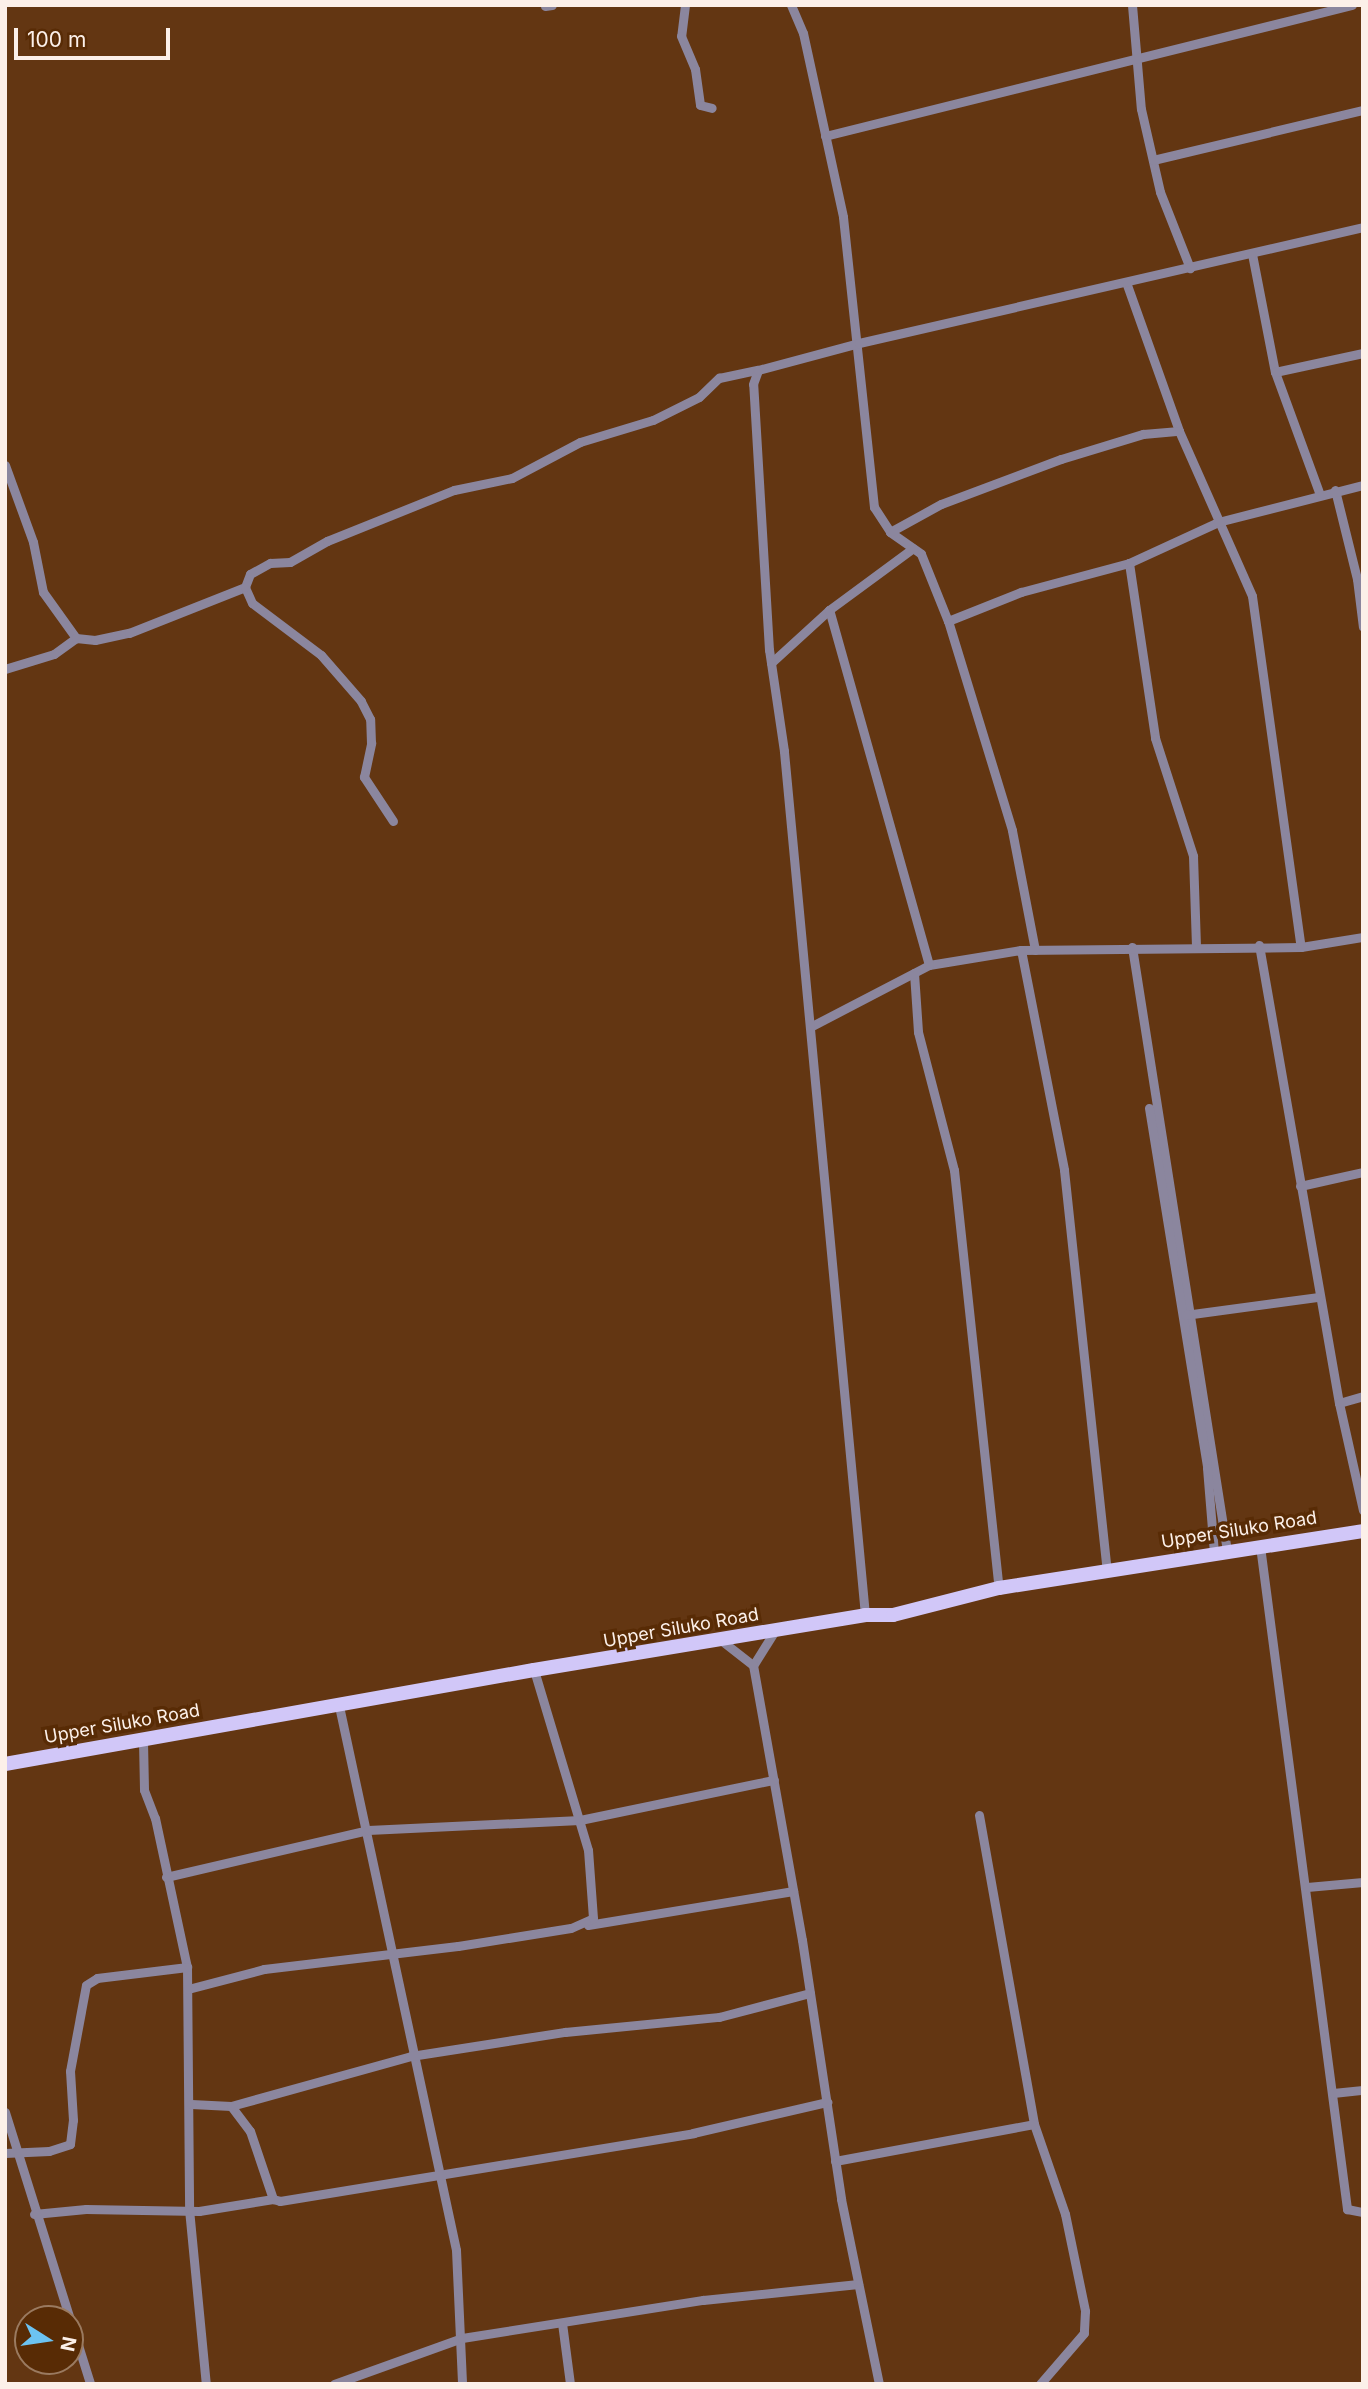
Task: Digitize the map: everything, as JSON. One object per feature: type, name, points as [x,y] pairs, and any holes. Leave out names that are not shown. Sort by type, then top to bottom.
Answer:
[{"type":"main road","name":"Upper Siluko Road","points":[[5,1764],[534,1670],[722,1641],[865,1615],[892,1615],[999,1588],[1363,1531]]},
{"type":"street","points":[[685,5],[681,36],[695,69],[700,105],[712,108]]},
{"type":"street","points":[[791,5],[803,33],[843,217],[859,343],[874,507],[890,532],[913,548],[931,572],[1012,830],[1035,950]]},
{"type":"street","points":[[1132,5],[1141,109],[1153,160],[1190,268]]},
{"type":"street","points":[[825,136],[1136,56],[1352,5]]},
{"type":"street","points":[[1153,160],[1363,110]]},
{"type":"street","points":[[393,821],[364,777],[372,743],[370,719],[361,701],[321,655],[252,603],[245,587],[250,574],[270,564],[290,562],[327,541],[454,490],[512,478],[580,442],[653,420],[699,397],[719,378],[859,343],[1363,227]]},
{"type":"street","points":[[1252,254],[1275,372],[1320,495]]},
{"type":"street","points":[[1126,282],[1179,431],[1252,596],[1301,947]]},
{"type":"street","points":[[1275,372],[1363,353]]},
{"type":"street","points":[[758,370],[753,388],[771,663],[784,751],[865,1615]]},
{"type":"street","points":[[890,532],[941,504],[1061,459],[1143,434],[1179,431]]},
{"type":"street","points":[[5,465],[33,541],[43,592],[76,638]]},
{"type":"street","points":[[948,621],[1021,592],[1129,563],[1218,522],[1363,485]]},
{"type":"street","points":[[1335,491],[1357,579],[1363,627]]},
{"type":"street","points":[[771,663],[828,610],[913,548]]},
{"type":"street","points":[[1129,563],[1155,738],[1193,856],[1196,946]]},
{"type":"street","points":[[5,669],[54,654],[76,638],[95,640],[129,633],[245,587]]},
{"type":"street","points":[[828,610],[929,965]]},
{"type":"street","points":[[810,1027],[929,965],[1021,950],[1196,946],[1301,947],[1363,937]]},
{"type":"street","points":[[1259,946],[1320,1300],[1363,1510]]},
{"type":"street","points":[[1132,947],[1221,1552]]},
{"type":"street","points":[[1021,950],[1063,1170],[1107,1571]]},
{"type":"street","points":[[914,973],[918,1032],[954,1170],[999,1588]]},
{"type":"street","points":[[1149,1108],[1188,1317]]},
{"type":"street","points":[[1300,1186],[1363,1172]]},
{"type":"street","points":[[1188,1317],[1320,1300]]},
{"type":"street","points":[[1339,1403],[1363,1396]]},
{"type":"street","points":[[1260,1546],[1348,2209],[1363,2212]]},
{"type":"street","points":[[753,1665],[774,1632]]},
{"type":"street","points":[[722,1641],[753,1665],[810,1993],[835,2161],[879,2384]]},
{"type":"street","points":[[534,1670],[580,1820],[596,1911],[587,1923],[571,1928]]},
{"type":"street","points":[[340,1706],[369,1830],[374,1881],[411,2056],[456,2250],[462,2384]]},
{"type":"street","points":[[143,1741],[143,1784],[183,1936],[187,1967],[184,2041],[191,2104],[189,2209],[206,2384]]},
{"type":"street","points":[[166,1877],[369,1830],[580,1820],[774,1780]]},
{"type":"street","points":[[979,1815],[1034,2124],[1065,2214],[1086,2323],[1084,2333],[1040,2384]]},
{"type":"street","points":[[1307,1887],[1363,1882]]},
{"type":"street","points":[[188,1989],[264,1969],[364,1954],[391,1955],[793,1891]]},
{"type":"street","points":[[10,2152],[62,2148],[73,2136],[70,2071],[86,1984],[97,1978],[187,1967]]},
{"type":"street","points":[[191,2104],[232,2106],[411,2056],[565,2032],[719,2017],[810,1993]]},
{"type":"street","points":[[1333,2093],[1363,2091]]},
{"type":"street","points":[[34,2214],[86,2209],[189,2209],[273,2199],[693,2133],[827,2102]]},
{"type":"street","points":[[232,2106],[250,2131],[273,2199]]},
{"type":"street","points":[[5,2112],[10,2152],[34,2214],[90,2384]]},
{"type":"street","points":[[835,2161],[1034,2124]]},
{"type":"street","points":[[334,2384],[462,2338],[703,2300],[858,2284]]},
{"type":"street","points":[[562,2323],[570,2384]]}]
